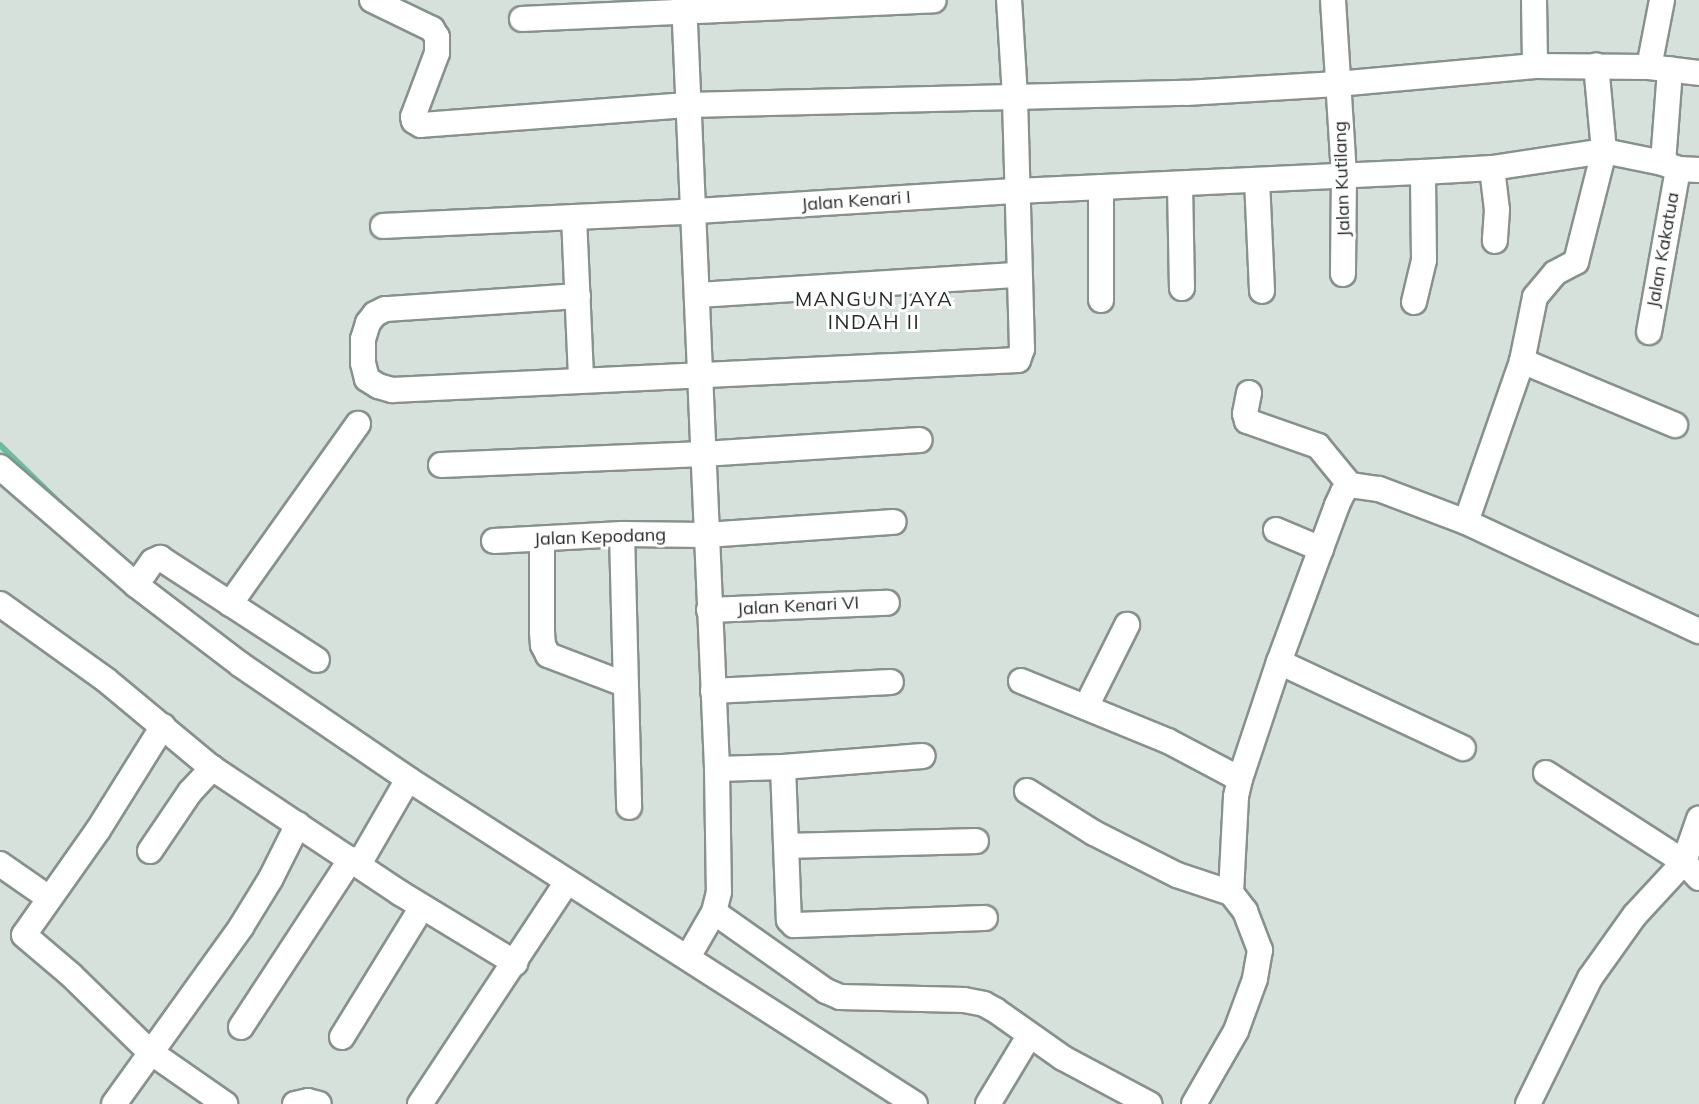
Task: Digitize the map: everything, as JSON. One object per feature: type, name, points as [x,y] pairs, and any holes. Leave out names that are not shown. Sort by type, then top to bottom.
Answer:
[{"type":"street","points":[[372,0],[432,29],[437,37],[437,52],[413,117],[414,121],[421,125],[688,105],[1186,93],[1337,84],[1535,66],[1596,65],[1660,68],[1699,73]]},
{"type":"street","points":[[522,19],[684,6],[934,0]]},
{"type":"street","points":[[578,296],[385,309],[375,314],[368,323],[363,339],[363,363],[367,379],[378,386],[392,390],[701,373],[1018,360],[1022,349],[1018,274],[1015,97],[1009,0]]},
{"type":"street","name":"Jalan Kutilang","points":[[1333,0],[1344,175],[1343,274]]},
{"type":"street","points":[[1534,0],[1535,66]]},
{"type":"street","name":"Jalan Kakatua","points":[[1649,332],[1680,167],[1660,68],[1662,0]]},
{"type":"street","points":[[684,6],[717,769],[718,892],[714,912],[688,957]]},
{"type":"street","points":[[1466,522],[1522,361],[1535,297],[1555,273],[1576,262],[1604,151],[1596,65]]},
{"type":"street","points":[[1604,151],[1680,167]]},
{"type":"street","name":"Jalan Kenari I","points":[[383,226],[694,212],[1017,191],[1180,185],[1492,168],[1604,151]]},
{"type":"street","points":[[1492,168],[1496,193],[1495,241]]},
{"type":"street","points":[[1414,302],[1424,260],[1423,172]]},
{"type":"street","points":[[1257,180],[1262,291]]},
{"type":"street","points":[[1180,185],[1182,288]]},
{"type":"street","points":[[1101,187],[1101,300]]},
{"type":"street","points":[[574,217],[581,380]]},
{"type":"street","points":[[698,295],[1018,274]]},
{"type":"street","points":[[1522,361],[1675,425]]},
{"type":"street","points":[[1249,393],[1245,414],[1247,421],[1318,446],[1350,486],[1379,489],[1466,522],[1699,631]]},
{"type":"street","points":[[230,604],[358,424]]},
{"type":"street","points":[[441,465],[703,454],[920,440]]},
{"type":"street","points":[[0,467],[136,585],[241,665],[408,779],[915,1104]]},
{"type":"street","points":[[1231,893],[1236,797],[1240,779],[1279,662],[1321,549],[1343,492],[1350,486]]},
{"type":"street","name":"Jalan Kepodang","points":[[494,541],[621,534],[706,535],[894,522]]},
{"type":"street","points":[[1276,530],[1321,549]]},
{"type":"street","points":[[621,534],[629,807]]},
{"type":"street","points":[[542,539],[542,632],[543,645],[548,654],[624,684]]},
{"type":"street","points":[[136,585],[153,561],[160,558],[317,660]]},
{"type":"street","name":"Jalan Kenari VI","points":[[709,610],[887,603]]},
{"type":"street","points":[[4,614],[163,726],[212,768],[422,907],[515,963]]},
{"type":"street","points":[[1086,707],[1127,625]]},
{"type":"street","points":[[1279,662],[1463,748]]},
{"type":"street","points":[[1021,681],[1168,741],[1240,779]]},
{"type":"street","points":[[713,691],[891,682]]},
{"type":"street","points":[[163,726],[98,830],[24,933],[26,938],[71,975],[149,1051],[225,1104]]},
{"type":"street","points":[[717,769],[783,767],[923,756]]},
{"type":"street","points":[[783,767],[789,920],[794,925],[985,918]]},
{"type":"street","points":[[150,850],[190,792],[212,768]]},
{"type":"street","points":[[1546,773],[1691,870]]},
{"type":"street","points":[[241,1027],[355,862],[408,779]]},
{"type":"street","points":[[1027,791],[1094,833],[1177,875],[1231,893],[1245,911],[1260,950],[1256,979],[1236,1031],[1194,1104]]},
{"type":"street","points":[[1528,1104],[1590,978],[1635,915],[1691,870],[1699,819]]},
{"type":"street","points":[[114,1104],[149,1051],[241,927],[271,878],[298,824]]},
{"type":"street","points":[[787,846],[976,841]]},
{"type":"street","points":[[0,864],[49,898]]},
{"type":"street","points":[[424,1102],[567,882]]},
{"type":"street","points":[[342,1037],[422,907]]},
{"type":"street","points":[[714,912],[826,991],[840,997],[964,1000],[996,1010],[1029,1036],[1063,1058],[1149,1104]]},
{"type":"street","points":[[988,1104],[1029,1036]]},
{"type":"street","points":[[295,1104],[308,1101],[318,1104]]},
{"type":"waterway","points":[[0,445],[62,505]]},
{"type":"district","name":"MANGUN JAYA INDAH II","points":[[874,310]]}]
